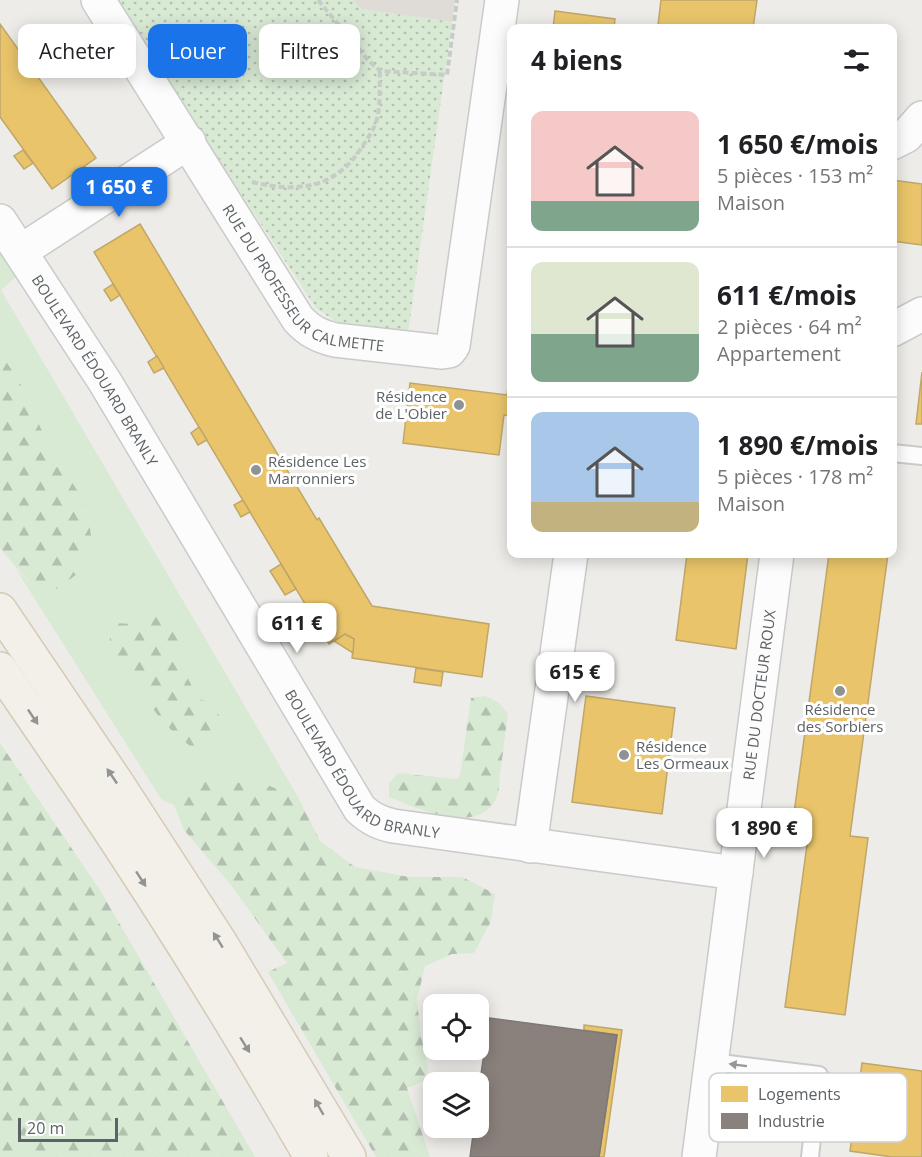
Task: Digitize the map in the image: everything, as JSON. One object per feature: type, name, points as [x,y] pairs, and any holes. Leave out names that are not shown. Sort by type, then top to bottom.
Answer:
[{"type":"main road","points":[[0,610],[117,783],[220,942],[349,1157]]},
{"type":"main road","points":[[0,669],[157,904],[255,1061],[311,1157]]},
{"type":"street","name":"RUE DU PROFESSEUR CALMETTE","points":[[98,0],[298,319],[308,330],[335,340],[442,352],[449,351],[453,346],[502,0]]},
{"type":"street","points":[[897,140],[906,136],[922,118]]},
{"type":"street","points":[[21,251],[197,155]]},
{"type":"street","name":"BOULEVARD ÉDOUARD BRANLY","points":[[0,221],[105,382],[360,809],[369,817],[393,826],[736,873]]},
{"type":"street","points":[[897,327],[922,314]]},
{"type":"street","points":[[530,846],[570,558]]},
{"type":"street","name":"RUE DU DOCTEUR ROUX","points":[[710,1073],[776,558]]},
{"type":"street","name":"RUE DU DOCTEUR ROUX","points":[[699,1157],[709,1084]]},
{"type":"lane","points":[[897,454],[922,456]]},
{"type":"lane","points":[[712,1062],[796,1073]]},
{"type":"lane","points":[[810,1157],[812,1142]]},
{"type":"path","points":[[318,0],[368,60],[381,71],[447,75],[457,0]]},
{"type":"path","points":[[197,155],[218,161],[252,182],[281,187],[309,187],[332,178],[352,162],[376,122],[381,71]]},
{"type":"shaded area","points":[[353,0],[455,0],[452,22],[361,9]]},
{"type":"green space","points":[[114,0],[353,0],[361,9],[452,22],[408,333],[338,323],[316,308],[165,78],[247,78],[247,24],[148,24],[148,52],[136,34],[136,24],[130,24]]},
{"type":"green space","points":[[0,245],[20,273],[1,290],[298,797],[262,783],[204,782],[183,788],[174,805],[161,799],[16,569],[32,586],[85,503],[46,442],[20,383],[0,352]]},
{"type":"green space","points":[[0,352],[20,383],[47,442],[85,503],[94,551],[76,575],[56,589],[32,586],[0,548]]},
{"type":"green space","points":[[162,615],[178,629],[183,669],[198,698],[214,705],[222,722],[215,736],[193,748],[157,714],[109,645],[112,623],[136,624]]},
{"type":"green space","points":[[485,696],[499,703],[508,714],[499,791],[489,809],[463,818],[431,813],[389,797],[389,783],[398,773],[456,779],[460,776],[471,698]]},
{"type":"green space","points":[[0,743],[100,890],[255,1157],[0,1157]]},
{"type":"green space","points":[[204,782],[262,783],[298,797],[320,841],[355,867],[409,877],[462,877],[495,894],[491,921],[474,953],[452,954],[425,966],[417,1000],[423,1060],[426,1060],[428,1068],[427,1072],[423,1072],[423,1081],[407,1088],[430,1157],[376,1157],[268,972],[287,963],[231,885],[184,830],[174,805],[183,788]]},
{"type":"building: Logements","points":[[661,0],[757,0],[754,24],[658,24]]},
{"type":"building: Logements","points":[[555,11],[615,19],[614,24],[553,24]]},
{"type":"building: Logements","points":[[0,24],[18,49],[18,78],[39,78],[96,158],[52,189],[0,117]]},
{"type":"building: Logements","points":[[23,150],[33,163],[24,169],[14,156]]},
{"type":"building: Logements","points":[[897,181],[922,184],[922,245],[897,242]]},
{"type":"building: Logements","name":"Résidence Les Marronniers","points":[[140,224],[317,520],[319,518],[372,606],[489,624],[482,677],[352,658],[354,639],[345,634],[329,644],[94,252]]},
{"type":"building: Logements","points":[[113,284],[120,295],[111,301],[104,290]]},
{"type":"building: Logements","points":[[157,356],[164,368],[154,373],[148,362]]},
{"type":"building: Logements","points":[[922,372],[922,424],[916,424]]},
{"type":"building: Logements","name":"Résidence de L'Obier","points":[[410,383],[507,395],[507,415],[504,415],[499,455],[403,443]]},
{"type":"building: Logements","points":[[199,427],[207,440],[198,445],[191,433]]},
{"type":"building: Logements","points":[[243,500],[250,512],[241,517],[234,505]]},
{"type":"building: Logements","points":[[686,558],[747,558],[736,649],[676,640]]},
{"type":"building: Logements","name":"Résidence des Sorbiers","points":[[828,558],[887,558],[850,836],[868,838],[845,1015],[785,1007],[809,830],[792,828]]},
{"type":"building: Logements","points":[[281,564],[296,589],[285,595],[270,571]]},
{"type":"building: Logements","points":[[345,634],[354,639],[353,653],[334,641]]},
{"type":"building: Logements","points":[[416,668],[443,672],[441,686],[414,682]]},
{"type":"building: Logements","name":"Résidence Les Ormeaux","points":[[586,696],[675,708],[662,814],[572,802]]},
{"type":"building: Logements","points":[[584,1025],[622,1030],[604,1157],[599,1157],[617,1035],[584,1030]]},
{"type":"building: Logements","points":[[862,1063],[922,1071],[922,1157],[892,1157],[850,1151],[851,1142],[907,1142],[907,1073],[861,1073]]},
{"type":"building: Industrie","points":[[489,1018],[617,1035],[599,1157],[470,1157],[473,1138],[489,1138],[489,1072],[481,1072],[483,1060],[489,1060]]},
{"type":"place","name":"Résidence de L'Obier","points":[[459,405]]},
{"type":"place","name":"Résidence Les Marronniers","points":[[256,470]]},
{"type":"place","name":"Résidence des Sorbiers","points":[[840,691]]},
{"type":"place","name":"Résidence Les Ormeaux","points":[[624,755]]}]
